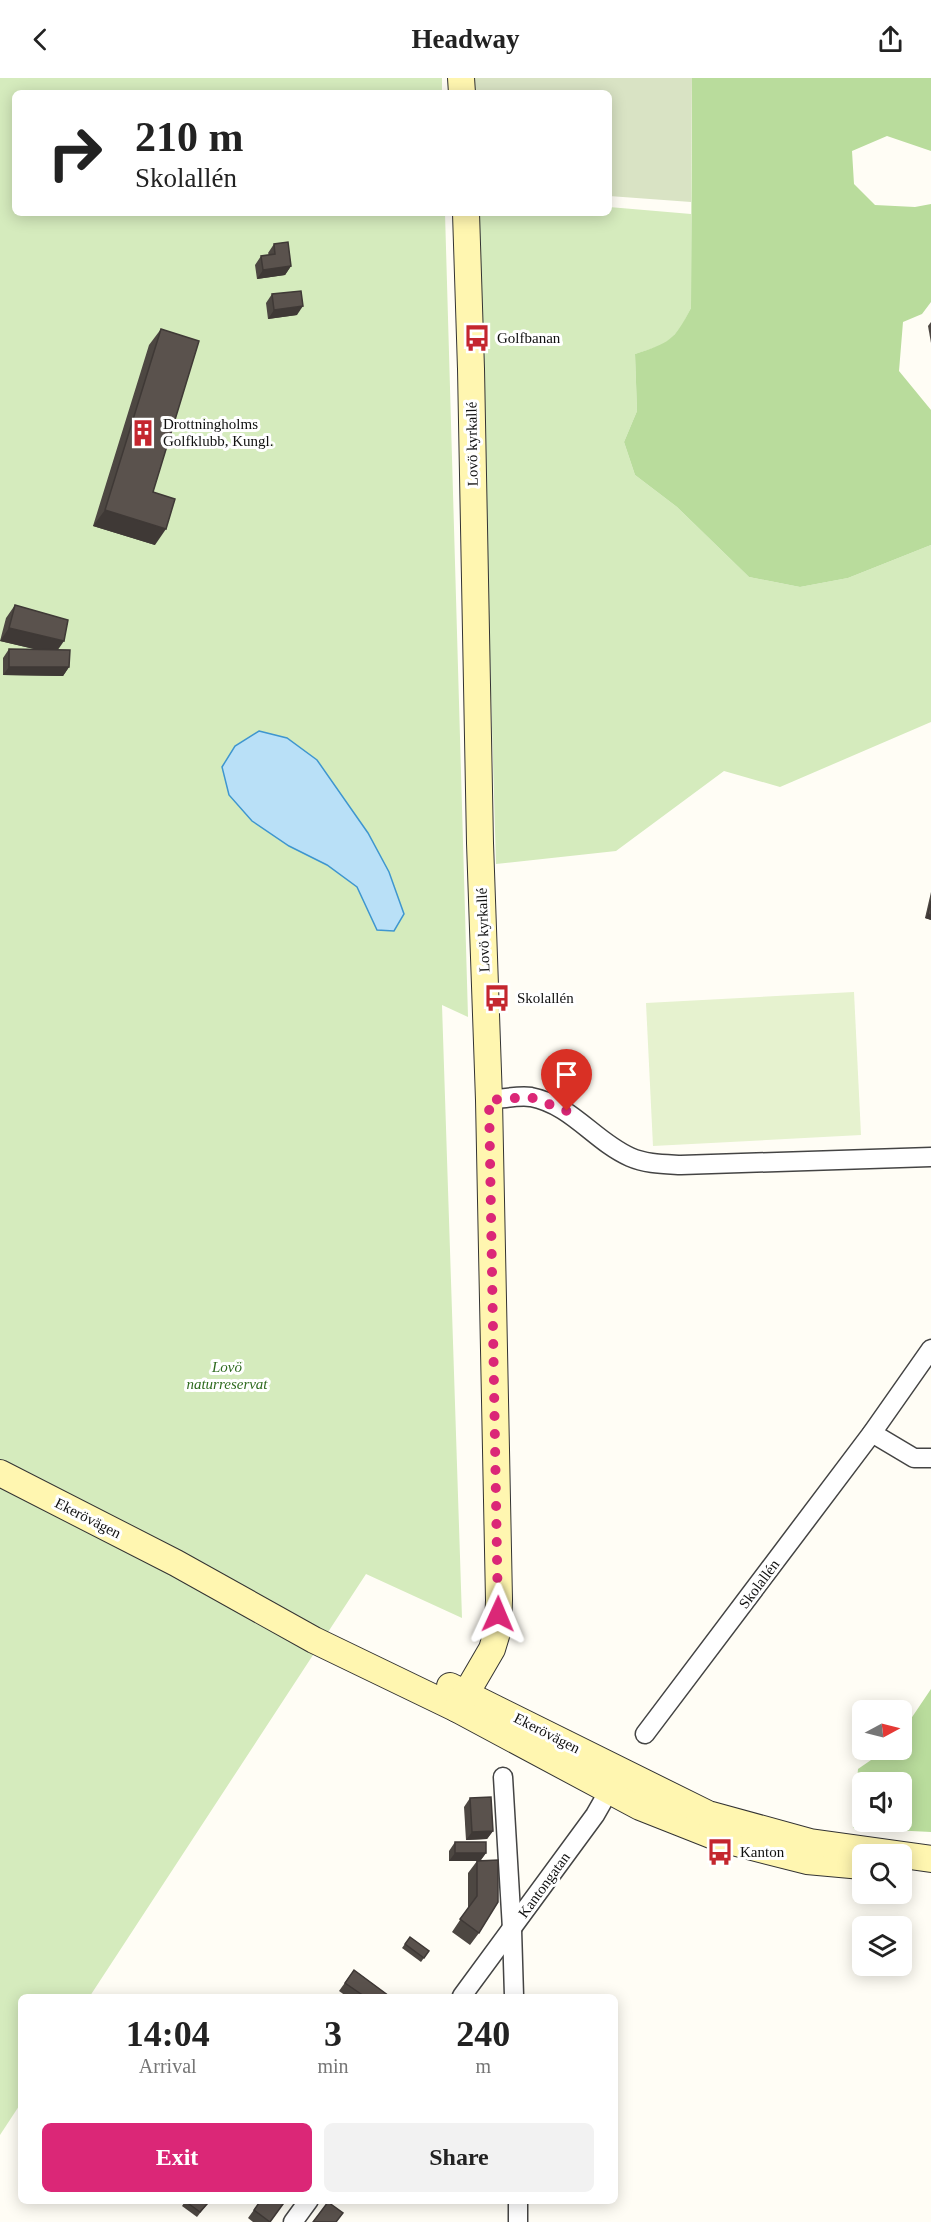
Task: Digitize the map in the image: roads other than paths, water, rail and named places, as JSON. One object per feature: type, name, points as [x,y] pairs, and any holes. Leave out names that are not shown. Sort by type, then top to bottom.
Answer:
[{"type":"street","name":"Lovö kyrkallé","points":[[461,1701],[492,1649],[498,1629],[499,1600],[489,1100],[480,855],[466,216]]},
{"type":"street","points":[[489,1100],[530,1097],[567,1111],[589,1130],[628,1156],[646,1163],[681,1165],[931,1157]]},
{"type":"street","name":"Skolallén","points":[[645,1734],[872,1433],[931,1349]]},
{"type":"street","points":[[872,1433],[914,1458],[931,1458]]},
{"type":"street","name":"Ekerövägen","points":[[0,1473],[176,1563],[305,1635],[461,1701],[614,1780],[708,1814],[810,1842],[931,1859]]},
{"type":"street","points":[[503,1777],[514,1994]]},
{"type":"street","name":"Ekerövägen","points":[[614,1780],[640,1807],[721,1839],[807,1860],[852,1865]]},
{"type":"street","name":"Kantongatan","points":[[463,1994],[595,1815],[614,1780]]},
{"type":"street","points":[[912,1870],[931,1869]]},
{"type":"street","points":[[293,2222],[306,2204]]},
{"type":"street","points":[[518,2204],[518,2222]]},
{"type":"water","points":[[259,731],[287,738],[317,760],[368,833],[389,872],[404,914],[394,931],[377,930],[357,887],[327,865],[289,846],[252,821],[229,795],[222,767],[235,746]]},
{"type":"place","name":"Golfbanan","points":[[477,338]]},
{"type":"place","name":"Drottningholms Golfklubb, Kungl.","points":[[143,433]]},
{"type":"place","name":"Skolallén","points":[[497,998]]},
{"type":"place","name":"Kanton","points":[[720,1852]]},
{"type":"park label","name":"Lovö naturreservat","points":[[227,1376]]}]
